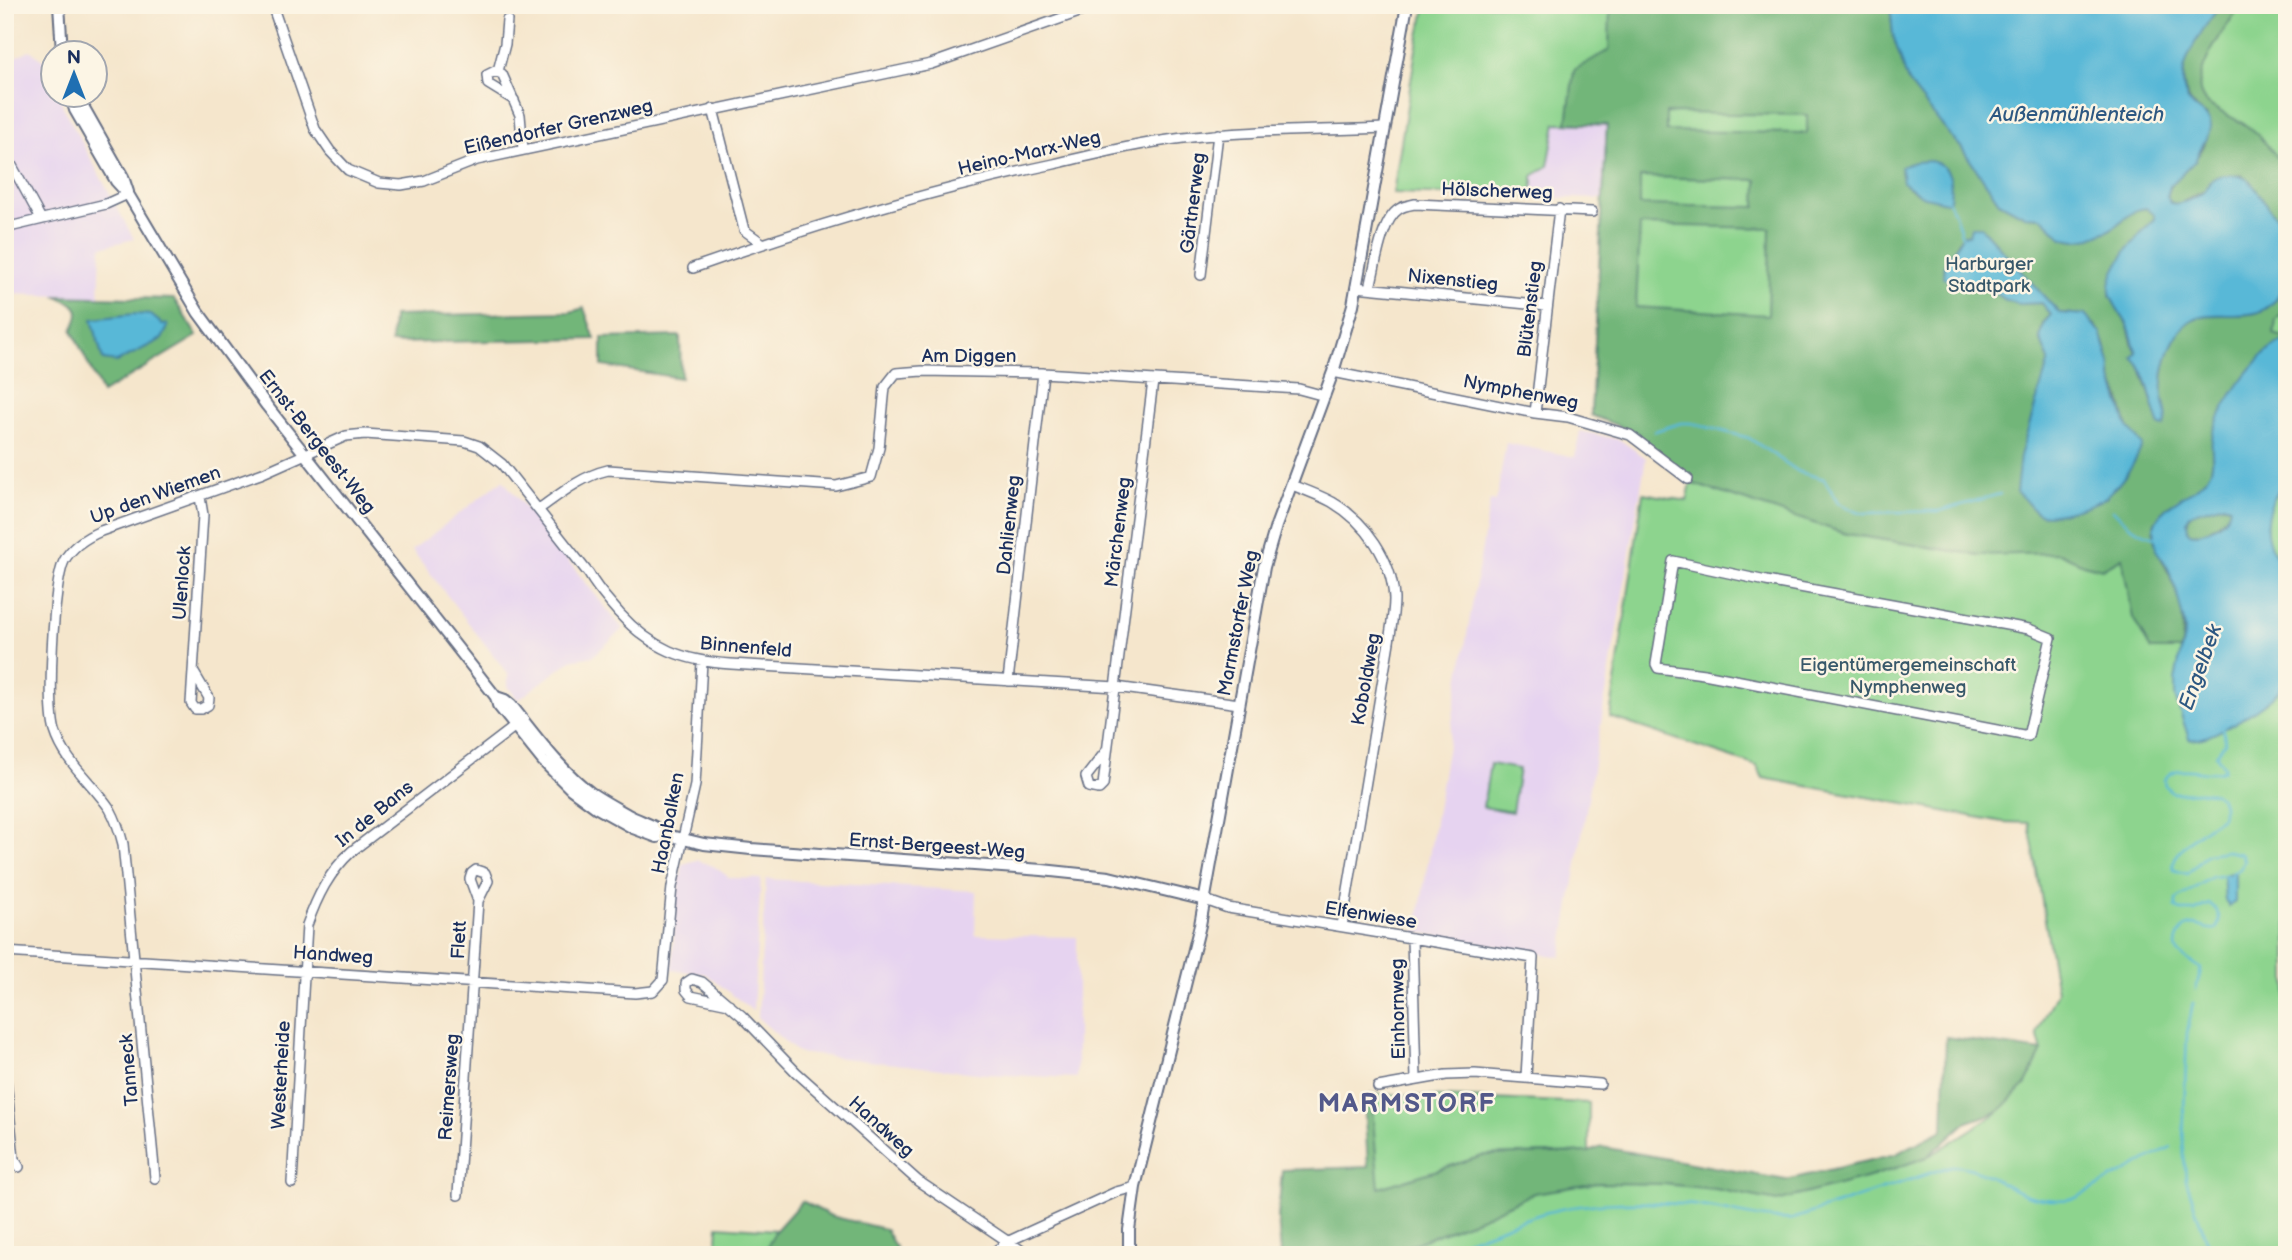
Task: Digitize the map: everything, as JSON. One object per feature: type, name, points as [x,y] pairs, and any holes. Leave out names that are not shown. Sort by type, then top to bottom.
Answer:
[{"type":"street","points":[[59,5],[61,38]]},
{"type":"street","name":"Eißendorfer Grenzweg","points":[[272,5],[315,129],[330,151],[348,170],[379,183],[401,185],[424,181],[477,160],[931,64],[1099,5]]},
{"type":"street","name":"Marmstorfer Weg","points":[[1129,1255],[1129,1230],[1135,1186],[1205,900],[1264,567],[1333,372],[1356,287],[1408,5]]},
{"type":"street","points":[[498,71],[505,44],[507,20]]},
{"type":"street","points":[[498,71],[502,74],[520,115],[523,150]]},
{"type":"street","points":[[498,71],[487,75],[488,84],[514,100]]},
{"type":"street","name":"Ernst-Bergeest-Weg","points":[[74,108],[116,181],[128,194],[198,312],[305,454],[496,696],[498,705],[519,724],[560,779],[586,801],[633,828],[657,837],[666,835],[682,840],[751,849],[1109,877],[1205,900]]},
{"type":"street","name":"Ernst-Bergeest-Weg","points":[[84,108],[123,177],[128,194]]},
{"type":"street","points":[[713,109],[744,230],[762,243]]},
{"type":"street","name":"Heino-Marx-Weg","points":[[693,268],[762,243],[920,195],[1147,143],[1219,134],[1384,128]]},
{"type":"street","name":"Gärtnerweg","points":[[1201,275],[1219,134]]},
{"type":"street","points":[[5,153],[41,219]]},
{"type":"street","points":[[5,228],[106,204],[128,194]]},
{"type":"street","name":"Hölscherweg","points":[[1370,288],[1385,227],[1391,215],[1401,207],[1415,204],[1592,212]]},
{"type":"street","name":"Blütenstieg","points":[[1535,413],[1559,209]]},
{"type":"street","name":"Nixenstieg","points":[[1356,287],[1547,306]]},
{"type":"street","name":"Nymphenweg","points":[[1333,372],[1535,413],[1568,417],[1630,436],[1688,479]]},
{"type":"street","name":"Am Diggen","points":[[539,509],[595,472],[608,470],[836,485],[871,477],[880,448],[885,387],[896,373],[1043,373],[1299,389],[1325,396]]},
{"type":"street","name":"Dahlienweg","points":[[1008,681],[1043,373]]},
{"type":"street","name":"Märchenweg","points":[[1107,750],[1153,381]]},
{"type":"street","name":"Binnenfeld","points":[[305,454],[345,436],[359,434],[464,441],[491,454],[539,509],[589,574],[597,589],[635,630],[674,654],[702,662],[1116,687],[1239,704]]},
{"type":"street","name":"Up den Wiemen","points":[[135,959],[123,844],[118,827],[110,810],[66,756],[54,730],[51,706],[56,594],[65,558],[86,537],[200,497],[305,454]]},
{"type":"street","name":"Koboldweg","points":[[1292,485],[1330,501],[1364,528],[1378,547],[1388,567],[1392,584],[1394,612],[1342,926]]},
{"type":"street","name":"Ulenlock","points":[[193,671],[203,515],[200,497]]},
{"type":"street","points":[[1673,562],[2029,629],[2051,638],[2028,736],[1704,674],[1658,668],[1656,664],[1661,624],[1673,562]]},
{"type":"street","name":"Haanbalken","points":[[658,989],[664,976],[670,902],[695,785],[702,662]]},
{"type":"street","name":"In de Bans","points":[[304,970],[307,926],[311,914],[329,877],[344,859],[519,724]]},
{"type":"street","name":"Elfenwiese","points":[[1205,900],[1218,906],[1533,958],[1526,1077]]},
{"type":"street","name":"Flett","points":[[474,981],[478,901]]},
{"type":"street","name":"Einhornweg","points":[[1412,938],[1416,1079]]},
{"type":"street","name":"Handweg","points":[[5,952],[642,993],[658,989]]},
{"type":"street","name":"Tanneck","points":[[135,959],[155,1178]]},
{"type":"street","name":"Westerheide","points":[[292,1183],[304,970]]},
{"type":"street","name":"Reimersweg","points":[[458,1195],[474,981]]},
{"type":"street","name":"Handweg","points":[[729,1004],[796,1072],[918,1181],[1028,1255]]},
{"type":"street","points":[[5,1070],[14,1159],[19,1167]]},
{"type":"street","points":[[1378,1087],[1416,1079],[1475,1074],[1600,1084]]},
{"type":"street","points":[[990,1255],[1009,1241],[1116,1192],[1135,1186]]},
{"type":"shaded area","points":[[30,50],[38,56],[38,108],[64,108],[134,239],[101,247],[99,297],[5,294],[5,62]]},
{"type":"shaded area","points":[[1556,122],[1607,124],[1603,199],[1533,197],[1533,176],[1548,166]]},
{"type":"shaded area","points":[[1580,431],[1620,440],[1646,458],[1561,957],[1416,932],[1490,501],[1496,502],[1506,443],[1575,457]]},
{"type":"shaded area","points":[[503,480],[623,629],[593,656],[571,660],[518,700],[508,687],[508,674],[412,550]]},
{"type":"shaded area","points":[[697,860],[715,867],[730,878],[761,879],[753,1011],[706,974],[672,970],[676,901],[683,864]]},
{"type":"shaded area","points":[[766,879],[976,891],[975,935],[1077,937],[1077,1078],[986,1074],[798,1053],[758,1018]]},
{"type":"green space","name":"Harburger Stadtpark","points":[[1426,5],[2287,5],[2287,1255],[1369,1255],[1531,1188],[1642,1171],[1798,1192],[1933,1154],[2000,1111],[2042,1051],[2037,1033],[2057,992],[2029,823],[2003,822],[1763,778],[1757,766],[1610,717],[1643,493],[1687,501],[1691,483],[1847,534],[1979,555],[1591,415],[1607,124],[1556,123],[1548,166],[1533,176],[1533,197],[1393,193],[1416,49]]},
{"type":"green space","points":[[1610,5],[1890,5],[1893,35],[1908,82],[1961,147],[1999,202],[2025,216],[2041,217],[2063,238],[2077,240],[2108,231],[2136,209],[2146,208],[2154,214],[2155,219],[2126,253],[2110,295],[2128,326],[2137,352],[2133,358],[2140,365],[2160,426],[2166,361],[2183,327],[2201,317],[2252,314],[2263,310],[2273,302],[2281,289],[2287,288],[2287,309],[2276,320],[2274,334],[2287,338],[2287,342],[2281,342],[2232,396],[2212,438],[2210,474],[2195,490],[2167,507],[2155,522],[2156,546],[2174,584],[2181,609],[2181,650],[2151,650],[2133,618],[2122,558],[2102,569],[2059,553],[1979,555],[1847,534],[1691,483],[1629,430],[1591,415],[1607,125],[1567,123],[1574,70],[1609,50]],"holes":[[[1666,113],[1807,115],[1807,133],[1666,131]],[[1901,171],[1946,202],[1917,193],[1906,185]],[[1640,177],[1757,180],[1756,207],[1640,205]],[[1640,225],[1770,228],[1768,315],[1636,307]],[[1981,227],[2059,313],[2084,317],[2099,330],[2129,429],[2141,448],[2120,481],[2100,500],[2071,510],[2042,514],[2036,512],[2022,495],[2049,360],[2040,338],[2043,323],[2051,315],[2042,303],[2019,304],[2006,300],[1985,286],[1951,283],[1943,268],[1963,234],[1967,236]]]},
{"type":"green space","points":[[2221,5],[2241,5],[2211,52],[2200,80],[2200,92],[2209,105],[2253,130],[2287,170],[2287,232],[2242,175],[2232,176],[2181,203],[2168,201],[2172,185],[2197,156],[2206,140],[2207,116],[2193,104],[2185,91],[2183,77],[2192,47]]},
{"type":"green space","points":[[55,296],[174,299],[197,336],[102,393],[72,330],[78,311],[73,304]]},
{"type":"green space","points":[[584,308],[595,339],[391,343],[393,316],[570,312]]},
{"type":"green space","points":[[680,336],[681,378],[602,366],[602,338]]},
{"type":"green space","points":[[2216,504],[2231,506],[2228,515],[2206,532],[2188,532],[2190,514]]},
{"type":"green space","points":[[1490,764],[1519,769],[1512,812],[1483,807]]},
{"type":"green space","points":[[1946,1037],[2042,1051],[2026,1084],[2000,1111],[1965,1123],[1927,1157],[1873,1176],[1777,1201],[1715,1189],[1663,1184],[1599,1183],[1534,1193],[1478,1219],[1385,1255],[1281,1255],[1278,1217],[1282,1170],[1368,1167],[1364,1099],[1371,1096],[1379,1188],[1486,1155],[1589,1152],[1602,1147],[1786,1180],[1896,1154],[1943,1130]]},
{"type":"green space","points":[[1371,1094],[1589,1103],[1589,1152],[1486,1155],[1378,1189]]},
{"type":"green space","points":[[802,1201],[831,1216],[885,1229],[897,1255],[772,1255],[768,1245],[776,1230]]},
{"type":"green space","points":[[718,1226],[776,1230],[768,1245],[772,1255],[716,1255]]},
{"type":"green space","points":[[382,1250],[482,1255],[383,1255]]},
{"type":"water","name":"Außenmühlenteich","points":[[1890,5],[2221,5],[2190,52],[2183,80],[2191,104],[2207,117],[2211,128],[2195,161],[2170,186],[2167,197],[2171,203],[2191,199],[2202,193],[2213,179],[2221,176],[2237,176],[2250,181],[2287,232],[2287,288],[2281,290],[2272,303],[2261,311],[2208,315],[2195,318],[2185,325],[2170,349],[2163,377],[2167,416],[2164,427],[2160,426],[2142,370],[2133,358],[2137,352],[2129,329],[2110,292],[2110,283],[2119,263],[2133,242],[2155,219],[2154,214],[2146,208],[2136,210],[2108,231],[2077,240],[2063,238],[2041,217],[2025,216],[1999,202],[1961,147],[1908,82],[1893,35]]},
{"type":"water","points":[[1930,161],[1943,166],[1949,174],[1950,200],[1946,202],[1922,196],[1903,182],[1901,167],[1914,162]]},
{"type":"water","points":[[1971,227],[1981,227],[2059,313],[2085,315],[2101,333],[2127,425],[2142,445],[2123,478],[2103,499],[2086,506],[2046,515],[2033,510],[2016,492],[2020,456],[2049,360],[2040,338],[2044,323],[2051,315],[2042,303],[2019,304],[2006,300],[1985,286],[1951,283],[1943,277],[1944,265],[1964,234],[1969,235]]},
{"type":"water","points":[[134,314],[151,315],[162,324],[167,324],[162,339],[117,362],[103,360],[92,319]]},
{"type":"water","points":[[2287,342],[2287,469],[2268,514],[2267,531],[2275,554],[2287,566],[2287,668],[2280,689],[2263,704],[2223,730],[2198,739],[2189,739],[2175,696],[2184,623],[2175,585],[2156,550],[2154,527],[2163,511],[2195,489],[2208,475],[2212,462],[2212,438],[2222,413],[2239,384],[2271,349]],"holes":[[[2223,504],[2230,506],[2226,517],[2217,525],[2199,533],[2188,532],[2187,521],[2190,514]]]},
{"type":"water","points":[[2235,872],[2235,902],[2229,906],[2225,900],[2223,875]]},
{"type":"waterway","points":[[1948,201],[1962,236]]},
{"type":"waterway","points":[[1655,431],[1681,423],[1691,423],[1749,438],[1799,472],[1824,479],[1838,502],[1864,513],[1940,511],[2000,494]]},
{"type":"waterway","points":[[2113,510],[2133,527],[2156,537]]},
{"type":"waterway","name":"Engelbek","points":[[2223,727],[2225,742],[2216,755],[2224,770],[2177,771],[2164,780],[2165,786],[2173,793],[2216,794],[2223,806],[2222,817],[2199,833],[2177,855],[2174,870],[2188,874],[2207,854],[2227,851],[2241,854],[2244,861],[2240,869],[2232,873]]},
{"type":"waterway","name":"Engelbek","points":[[2196,990],[2201,969],[2178,953],[2176,942],[2181,931],[2188,926],[2216,929],[2219,916],[2210,904],[2194,911],[2181,911],[2176,907],[2176,900],[2212,877],[2226,875]]},
{"type":"waterway","name":"Engelbek","points":[[2193,1003],[2187,1034],[2183,1141],[2186,1180],[2206,1240],[2216,1252],[2232,1255]]},
{"type":"waterway","points":[[1430,1255],[1541,1214],[1592,1205],[1681,1204],[1765,1218],[1793,1219],[1951,1166],[1981,1172],[2033,1197],[2070,1199],[2171,1147]]},
{"type":"waterway","name":"Engelbek","points":[[2268,1255],[2287,1249]]},
{"type":"district","name":"MARMSTORF","points":[[1407,1103]]},
{"type":"park label","name":"Eigentümergemeinschaft Nymphenweg","points":[[1908,675]]}]
